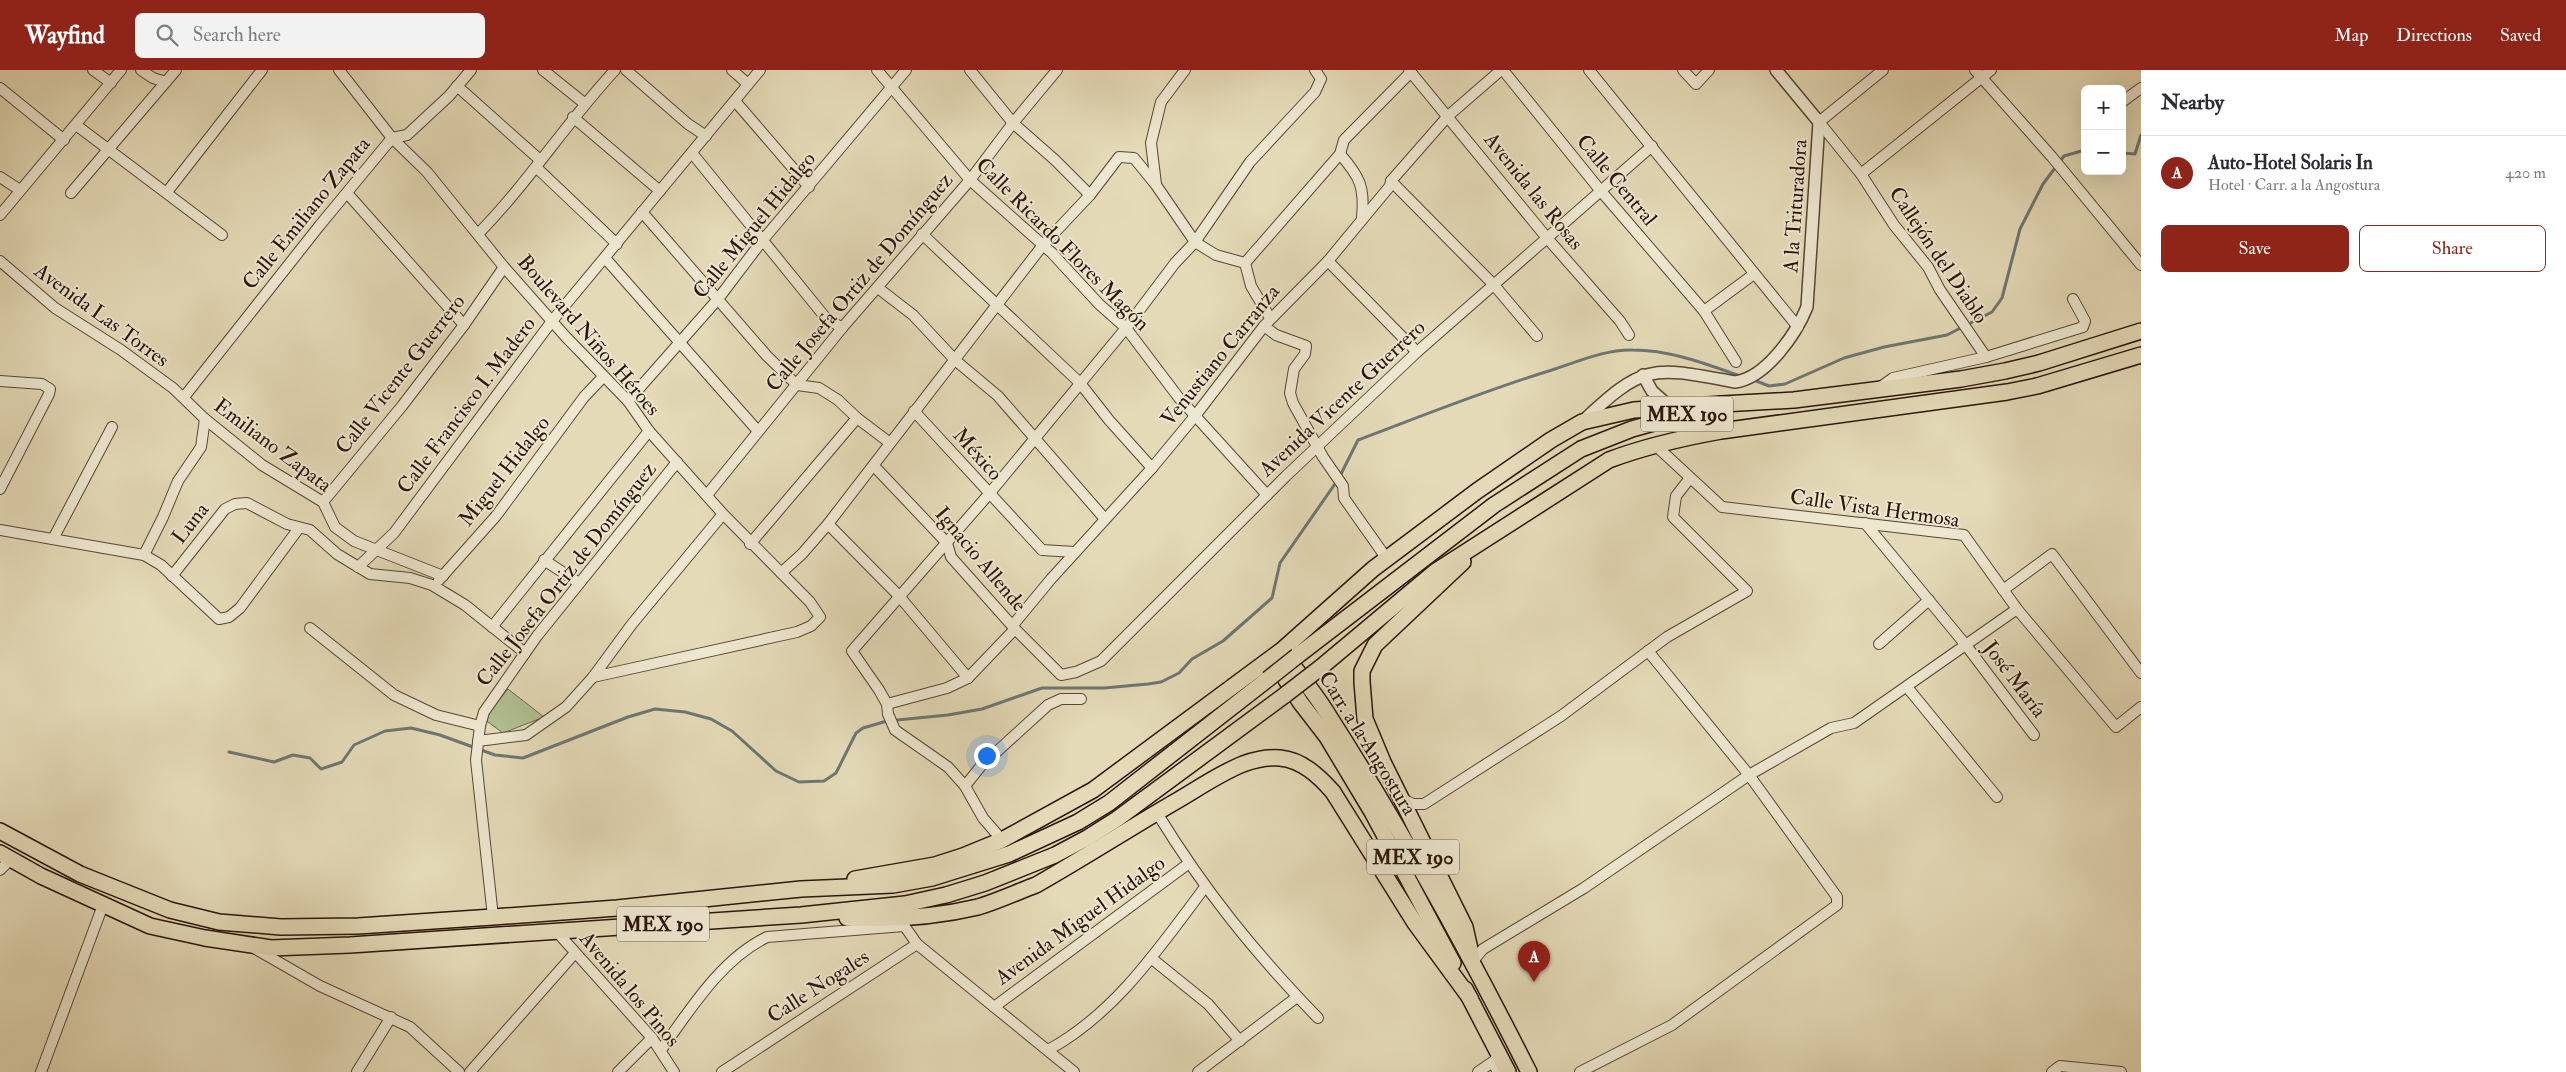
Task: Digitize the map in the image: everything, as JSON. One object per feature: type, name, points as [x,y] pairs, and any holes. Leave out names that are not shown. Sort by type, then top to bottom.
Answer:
[{"type":"main road","name":"MEX 190","points":[[0,831],[115,890],[170,910],[219,922],[281,927],[340,926],[618,908],[801,889],[893,886],[932,878],[1009,854],[1047,837],[1109,803],[1494,505],[1581,449],[1632,429],[1722,404],[1794,400],[2005,371],[2039,363],[2141,331]]},
{"type":"main road","name":"MEX 190","points":[[6,856],[41,876],[150,926],[205,938],[270,948],[350,945],[801,915],[905,904],[946,895],[985,883],[1056,855],[1117,819],[1320,668],[1436,571],[1609,460],[1654,444],[1721,431],[2007,392],[2037,386],[2141,355]]},
{"type":"main road","points":[[801,889],[935,865],[1002,840],[1094,790],[1277,654],[1387,559],[1477,491],[1551,440],[1582,422],[1604,415],[1669,406],[1722,404]]},
{"type":"main road","points":[[1472,960],[1465,927],[1401,798],[1365,719],[1362,671],[1375,645],[1486,540]]},
{"type":"main road","name":"Carr. a la Angostura","points":[[1277,654],[1328,714],[1472,960],[1529,1072]]},
{"type":"main road","name":"Carr. a la Angostura","points":[[1277,654],[1300,702],[1327,737],[1372,812],[1444,944],[1470,998],[1497,1064],[1508,1072]]},
{"type":"main road","points":[[801,915],[902,922],[979,906],[1036,885],[1243,764],[1261,759],[1280,758],[1294,761],[1306,767],[1333,792],[1415,922],[1470,998]]},
{"type":"street","points":[[93,70],[111,83]]},
{"type":"street","points":[[0,215],[121,70]]},
{"type":"street","points":[[141,70],[153,78],[166,82]]},
{"type":"street","points":[[71,194],[176,70]]},
{"type":"street","points":[[166,192],[262,70]]},
{"type":"street","name":"Boulevard Niños Héroes","points":[[339,70],[392,138],[427,172],[504,267],[603,377],[628,401],[649,431],[750,544],[810,602],[820,617],[811,626],[797,632],[593,677]]},
{"type":"street","name":"Calle Emiliano Zapata","points":[[184,397],[346,192],[392,138],[407,135],[471,70]]},
{"type":"street","points":[[543,70],[584,103]]},
{"type":"street","points":[[478,234],[539,164],[584,103],[615,70]]},
{"type":"street","points":[[626,70],[688,124],[706,136]]},
{"type":"street","points":[[732,70],[748,84]]},
{"type":"street","name":"Calle Francisco I. Madero","points":[[358,567],[394,532],[552,321],[760,70]]},
{"type":"street","name":"Calle Ricardo Flores Magón","points":[[877,70],[970,180],[1043,245],[1099,304],[1126,328],[1196,416],[1268,495]]},
{"type":"street","name":"Calle Miguel Hidalgo","points":[[628,401],[678,342],[718,299],[762,240],[809,187],[906,70]]},
{"type":"street","points":[[970,70],[1013,122],[1090,195]]},
{"type":"street","name":"Calle Josefa Ortiz de Domínguez","points":[[706,495],[757,430],[878,288],[883,279],[970,180],[1013,122],[1057,70]]},
{"type":"street","points":[[1156,185],[1151,143],[1161,102],[1185,70]]},
{"type":"street","points":[[1002,840],[983,818],[965,786],[948,768],[895,730],[888,714],[887,704],[852,651],[989,494],[1126,328],[1175,263],[1195,242],[1250,162],[1315,92],[1321,79],[1315,70]]},
{"type":"street","name":"Venustiano Carranza","points":[[968,678],[1014,627],[1075,552],[1152,468],[1196,416],[1267,322],[1328,261],[1383,194],[1391,181],[1448,116],[1502,70]]},
{"type":"street","name":"Calle Central","points":[[1502,70],[1600,190],[1704,311],[1736,362]]},
{"type":"street","points":[[1589,70],[1798,327]]},
{"type":"street","points":[[1684,70],[1696,84],[1709,70]]},
{"type":"street","name":"A la Trituradora","points":[[1643,375],[1676,371],[1735,382],[1744,380],[1757,373],[1776,356],[1798,327],[1807,307],[1819,122],[1776,70]]},
{"type":"street","points":[[1819,122],[1883,70]]},
{"type":"street","points":[[1861,174],[1978,74],[1991,70]]},
{"type":"street","points":[[1245,263],[1340,154],[1344,140],[1410,71]]},
{"type":"street","name":"Avenida las Rosas","points":[[1410,71],[1547,238],[1620,321],[1629,336]]},
{"type":"street","points":[[1978,74],[2052,157],[2141,265]]},
{"type":"street","points":[[457,86],[539,164],[617,244]]},
{"type":"street","points":[[0,88],[64,140]]},
{"type":"street","points":[[2126,99],[2141,88]]},
{"type":"street","points":[[735,101],[809,187]]},
{"type":"street","points":[[573,117],[660,191]]},
{"type":"street","name":"Callejón del Diablo","points":[[1819,122],[1861,174],[1894,225],[1928,267],[1940,290],[1986,357]]},
{"type":"street","points":[[76,124],[222,235]]},
{"type":"street","name":"Avenida Vicente Guerrero","points":[[1061,675],[1076,672],[1101,661],[1268,495],[1417,352],[1652,146]]},
{"type":"street","points":[[692,153],[825,317],[842,328]]},
{"type":"street","points":[[1340,154],[1356,173],[1363,190],[1362,218]]},
{"type":"street","points":[[781,573],[802,554],[828,524],[1043,245],[1090,195],[1119,157],[1134,158],[1156,185],[1195,242],[1216,255],[1245,263]]},
{"type":"street","points":[[0,177],[20,190]]},
{"type":"street","points":[[1391,181],[1494,285],[1537,336]]},
{"type":"street","points":[[1363,190],[1383,194]]},
{"type":"street","points":[[346,192],[464,325]]},
{"type":"street","points":[[642,212],[767,356],[797,385],[819,388],[838,400],[857,418],[890,443]]},
{"type":"street","points":[[922,234],[999,304],[1080,382],[1109,420],[1152,468]]},
{"type":"street","points":[[605,258],[757,430]]},
{"type":"street","name":"Avenida Las Torres","points":[[0,261],[54,308],[121,350],[184,397]]},
{"type":"street","points":[[1328,261],[1417,352]]},
{"type":"street","points":[[1245,263],[1251,286],[1267,322],[1276,335],[1306,346],[1305,354],[1294,369],[1290,392],[1293,403],[1332,471],[1343,486],[1344,498],[1387,559]]},
{"type":"street","name":"Calle Vicente Guerrero","points":[[323,502],[402,406],[464,325],[504,267]]},
{"type":"street","points":[[1704,311],[1754,274]]},
{"type":"street","points":[[878,288],[913,315],[955,360],[998,396],[1105,519]]},
{"type":"street","points":[[1876,390],[1893,378],[1986,357],[2083,327],[2085,321],[2073,299]]},
{"type":"street","points":[[1582,422],[1613,394],[1643,375],[1652,391],[1669,406]]},
{"type":"street","name":"Miguel Hidalgo","points":[[432,585],[443,576],[496,516],[584,397],[603,377]]},
{"type":"street","points":[[0,381],[42,384],[50,389],[0,488]]},
{"type":"street","name":"Emiliano Zapata","points":[[184,397],[205,419],[262,465],[323,502],[335,527],[354,541],[443,576]]},
{"type":"street","name":"México","points":[[914,411],[1042,550],[1075,552]]},
{"type":"street","points":[[750,544],[857,418]]},
{"type":"street","points":[[144,555],[178,481],[201,447],[205,419]]},
{"type":"street","points":[[53,539],[112,427]]},
{"type":"street","points":[[492,627],[649,431]]},
{"type":"street","name":"Calle Vista Hermosa","points":[[1654,444],[1722,507],[1964,534],[2017,609],[2116,727],[2141,707]]},
{"type":"street","name":"Calle Josefa Ortiz de Domínguez","points":[[493,917],[476,760],[480,726],[484,712],[524,653],[677,462]]},
{"type":"street","name":"Ignacio Allende","points":[[874,466],[947,543],[951,557],[1014,627],[1061,675]]},
{"type":"street","points":[[1415,826],[1416,815],[1424,804],[1561,716],[1666,637],[1747,591],[1673,517],[1676,496],[1690,478]]},
{"type":"street","name":"Luna","points":[[0,530],[144,555],[172,576],[225,508],[235,504],[247,503],[299,528],[310,530],[338,554],[370,574],[410,578],[432,585],[465,605],[524,653]]},
{"type":"street","points":[[478,744],[526,735],[566,707],[593,677],[632,624],[723,514]]},
{"type":"street","points":[[1865,523],[1965,644]]},
{"type":"street","points":[[828,524],[899,596],[968,678],[947,688],[887,704]]},
{"type":"street","points":[[172,576],[219,619],[229,618],[240,608],[299,528]]},
{"type":"street","points":[[2003,590],[2052,554],[2141,673]]},
{"type":"street","points":[[544,560],[579,583]]},
{"type":"street","points":[[1879,644],[1929,600]]},
{"type":"street","points":[[1472,960],[1482,949],[1584,888],[1750,775],[1831,728],[1854,723],[1907,688],[1965,644],[2017,609]]},
{"type":"street","points":[[310,628],[394,695],[436,715],[480,726]]},
{"type":"street","name":"José María","points":[[1965,644],[2034,735]]},
{"type":"street","points":[[1580,1072],[1672,1025],[1837,905],[1837,897],[1750,775],[1648,650]]},
{"type":"street","points":[[1907,688],[1998,797]]},
{"type":"street","points":[[965,786],[981,766],[1048,705],[1061,700],[1081,699]]},
{"type":"street","points":[[1401,798],[1413,804],[1424,804]]},
{"type":"street","points":[[1157,813],[1188,864],[1244,939],[1318,1018]]},
{"type":"street","points":[[0,870],[6,856]]},
{"type":"street","name":"Avenida Miguel Hidalgo","points":[[994,1007],[1188,864]]},
{"type":"street","points":[[1048,1050],[1081,1030],[1113,1000],[1151,958],[1205,887]]},
{"type":"street","points":[[41,1072],[104,905]]},
{"type":"street","points":[[662,1050],[700,996],[748,946],[767,937],[902,922],[917,944],[1074,1072]]},
{"type":"street","name":"Avenida los Pinos","points":[[557,932],[652,1038],[662,1050],[674,1072]]},
{"type":"street","name":"Calle Nogales","points":[[722,1072],[917,944]]},
{"type":"street","points":[[249,945],[320,986],[410,1027],[459,1072]]},
{"type":"street","points":[[470,1072],[575,953]]},
{"type":"street","points":[[1151,958],[1208,1004],[1240,1041]]},
{"type":"street","points":[[1198,1072],[1297,997]]},
{"type":"street","points":[[357,1072],[390,1017]]},
{"type":"street","points":[[618,1072],[652,1038]]},
{"type":"street","points":[[1478,1072],[1497,1064]]},
{"type":"street","points":[[2052,1072],[2060,1066],[2121,1072]]},
{"type":"green space","points":[[508,689],[544,717],[503,733],[484,719]]},
{"type":"waterway","points":[[2126,153],[2135,154],[2141,135]]},
{"type":"waterway","points":[[1751,379],[1769,386],[1785,384],[1844,358],[1884,347],[1947,335],[1992,312],[2002,298],[2020,229],[2043,184],[2064,156],[2081,151]]},
{"type":"waterway","points":[[1340,476],[1358,440],[1503,386],[1602,354],[1623,350],[1661,352],[1688,358],[1740,376]]},
{"type":"waterway","points":[[229,752],[274,762],[293,755],[310,758],[321,769],[342,762],[354,745],[385,731],[411,728],[440,735],[495,755],[523,758],[628,717],[655,709],[685,712],[711,719],[732,731],[776,771],[799,782],[824,781],[836,773],[856,733],[863,728],[887,721],[948,715],[982,709],[1042,688],[1104,688],[1148,684],[1161,682],[1179,673],[1192,659],[1223,641],[1272,598],[1280,563],[1337,481]]},
{"type":"place","name":"Auto-Hotel Solaris In","points":[[1534,982]]}]
